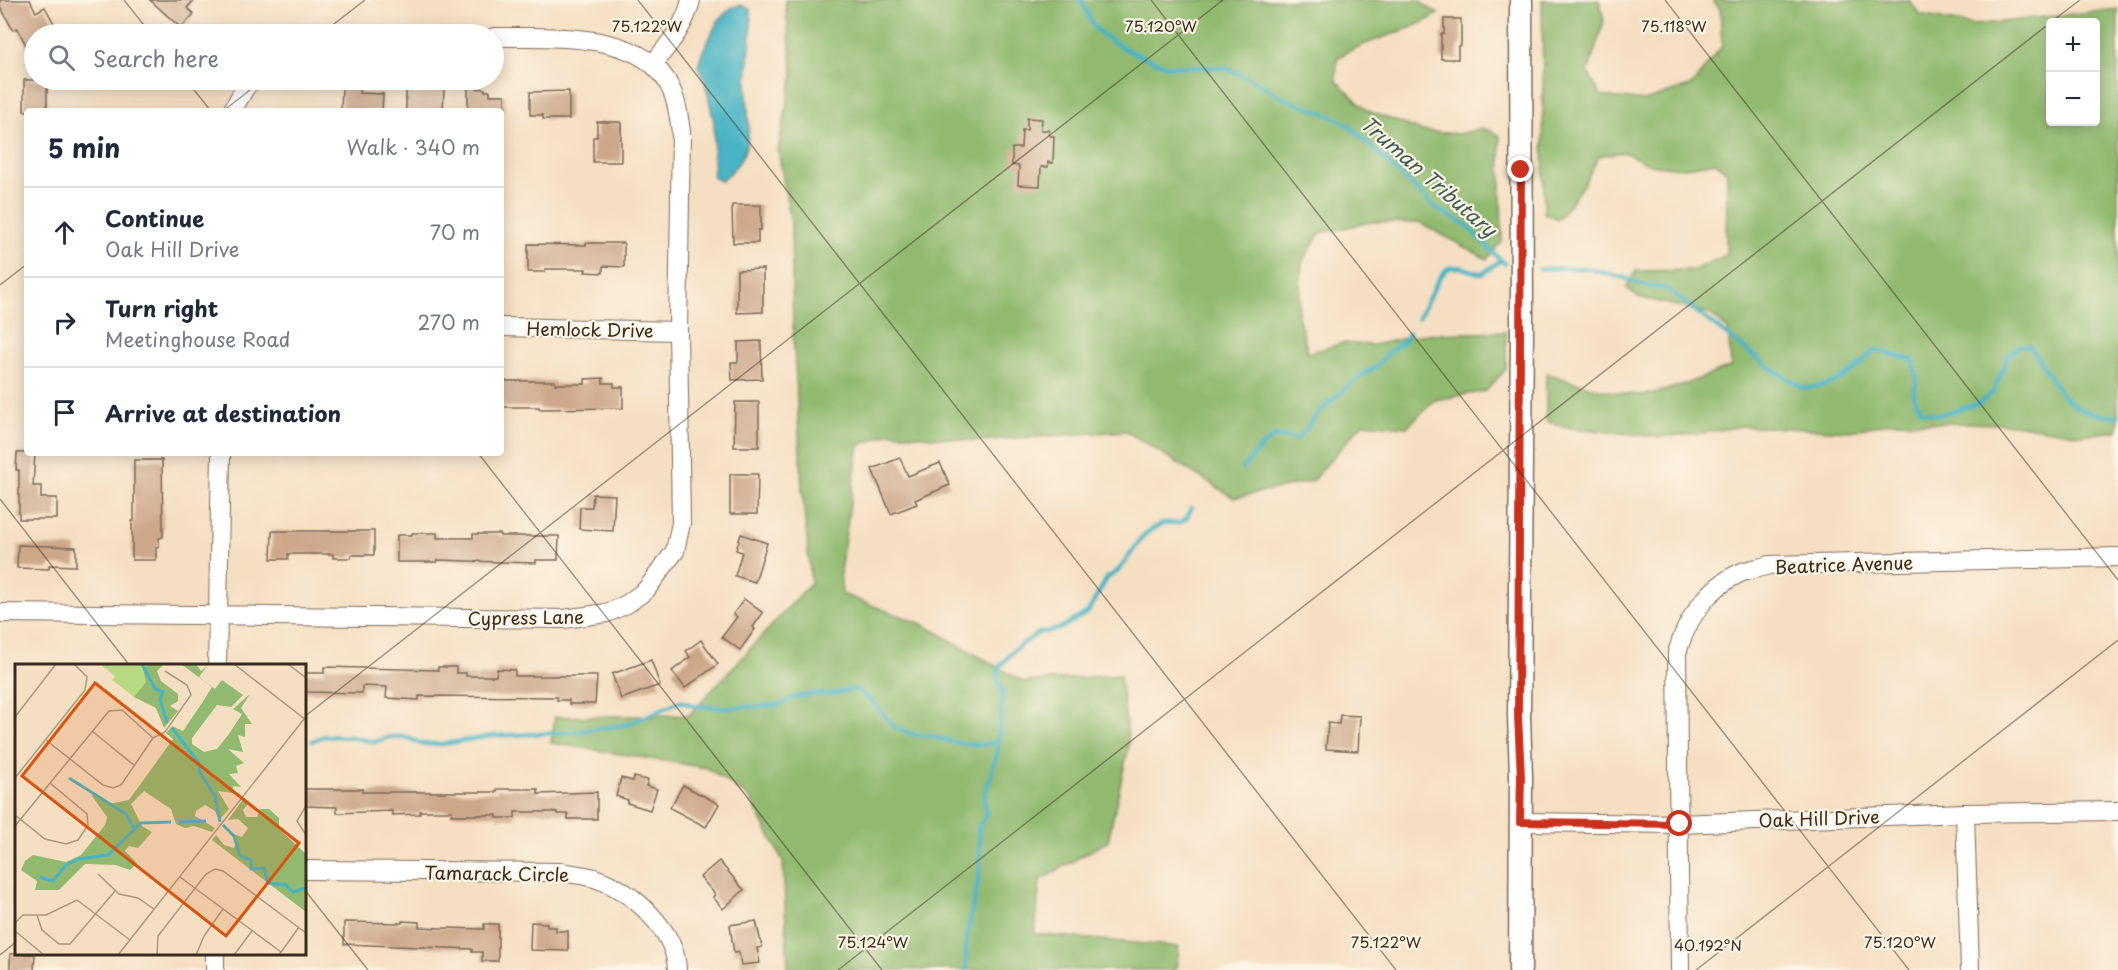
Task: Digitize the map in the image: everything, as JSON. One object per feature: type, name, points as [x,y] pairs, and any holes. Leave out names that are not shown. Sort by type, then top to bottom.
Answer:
[{"type":"street","points":[[504,37],[583,38],[609,42],[653,64],[680,30],[688,15],[691,0]]},
{"type":"street","points":[[1520,970],[1521,777],[1518,716],[1522,335],[1521,0]]},
{"type":"street","name":"Cypress Lane","points":[[0,613],[564,620],[607,613],[627,604],[646,590],[675,551],[681,523],[678,331],[681,132],[676,102],[670,85],[653,64]]},
{"type":"street","points":[[234,108],[243,90]]},
{"type":"street","name":"Hemlock Drive","points":[[504,327],[678,331]]},
{"type":"street","points":[[217,664],[221,456]]},
{"type":"street","name":"Beatrice Avenue","points":[[1680,970],[1680,824],[1675,670],[1677,653],[1688,623],[1709,594],[1743,572],[1769,565],[2118,557]]},
{"type":"street","name":"Oak Hill Drive","points":[[1520,822],[1680,824],[1965,813],[2118,811]]},
{"type":"street","points":[[1965,813],[1970,970]]},
{"type":"street","name":"Tamarack Circle","points":[[306,870],[560,872],[596,878],[625,892],[650,914],[662,929],[672,948],[677,970]]},
{"type":"green space","points":[[785,0],[1418,0],[1438,14],[1337,58],[1336,80],[1366,110],[1422,131],[1459,134],[1482,128],[1500,136],[1502,241],[1487,259],[1420,223],[1371,222],[1320,233],[1302,262],[1298,316],[1308,353],[1343,343],[1373,345],[1424,334],[1506,332],[1506,369],[1486,391],[1435,400],[1407,427],[1363,423],[1312,481],[1234,498],[1126,431],[975,441],[891,433],[859,445],[840,571],[842,594],[922,624],[1024,682],[1120,675],[1129,745],[1108,841],[1040,880],[1035,934],[1179,947],[1176,970],[788,970],[783,861],[750,798],[707,768],[551,743],[555,717],[689,715],[811,583],[802,487],[793,330],[791,223],[778,150],[793,74]]},
{"type":"green space","points":[[1542,0],[1599,0],[1604,21],[1588,72],[1601,96],[1645,101],[1692,85],[1722,46],[1720,9],[1712,0],[1909,0],[1920,15],[1973,25],[2118,9],[2118,431],[2081,435],[2014,424],[1892,422],[1851,431],[1741,426],[1704,433],[1659,437],[1563,427],[1546,421],[1546,373],[1605,390],[1642,395],[1673,388],[1731,366],[1728,329],[1710,314],[1638,297],[1626,287],[1636,271],[1694,270],[1726,255],[1727,172],[1715,162],[1681,168],[1648,164],[1624,152],[1599,156],[1581,189],[1558,219],[1544,213]]},
{"type":"water","points":[[741,5],[751,10],[747,89],[748,132],[740,160],[721,181],[713,178],[714,122],[705,82],[698,66],[718,21],[731,8]]},
{"type":"building","points":[[0,0],[30,0],[36,12],[45,7],[54,24],[24,24],[24,41],[17,28],[13,30],[0,6]]},
{"type":"building","points":[[150,0],[194,0],[187,8],[194,14],[185,24],[177,24]]},
{"type":"building","points":[[1444,19],[1461,19],[1461,45],[1458,46],[1458,59],[1441,59],[1441,34],[1444,34]]},
{"type":"building","points":[[24,90],[47,90],[47,108],[24,108]]},
{"type":"building","points":[[342,90],[383,94],[382,108],[341,108]]},
{"type":"building","points":[[406,90],[444,90],[443,108],[406,108]]},
{"type":"building","points":[[468,90],[485,90],[490,91],[490,95],[505,95],[505,111],[504,108],[468,108]]},
{"type":"building","points":[[569,91],[569,119],[543,119],[543,115],[530,115],[530,92]]},
{"type":"building","points":[[1027,118],[1042,119],[1041,130],[1049,130],[1049,136],[1054,136],[1053,163],[1048,162],[1048,167],[1041,167],[1040,186],[1018,185],[1019,166],[1012,165],[1012,148],[1021,148],[1022,130],[1027,130]]},
{"type":"building","points":[[597,122],[621,122],[621,162],[593,162],[593,137],[597,137]]},
{"type":"building","points":[[732,205],[761,205],[761,230],[758,230],[758,243],[733,243]]},
{"type":"building","points":[[586,243],[624,243],[624,267],[603,266],[603,273],[585,272],[586,269],[545,269],[545,272],[528,272],[528,244],[586,245]]},
{"type":"building","points":[[763,269],[763,312],[737,313],[737,270]]},
{"type":"building","points":[[761,341],[762,379],[732,380],[731,362],[738,362],[738,342]]},
{"type":"building","points":[[603,378],[603,383],[614,383],[614,387],[623,387],[623,408],[504,407],[504,381],[555,381],[555,384],[585,384],[585,379]]},
{"type":"building","points":[[735,402],[759,402],[759,447],[734,447]]},
{"type":"building","points":[[17,453],[35,456],[33,486],[41,486],[41,498],[57,498],[57,519],[19,519],[19,470],[16,470]]},
{"type":"building","points":[[900,458],[908,476],[940,463],[950,485],[915,500],[917,504],[891,514],[872,469]]},
{"type":"building","points":[[134,460],[162,460],[163,537],[159,538],[159,547],[156,547],[156,560],[132,560]]},
{"type":"building","points":[[730,474],[758,474],[757,514],[730,514]]},
{"type":"building","points":[[593,494],[615,495],[613,531],[579,529],[580,507],[592,507]]},
{"type":"building","points":[[272,531],[374,531],[374,555],[333,558],[333,554],[288,554],[288,559],[271,559]]},
{"type":"building","points":[[412,533],[437,533],[437,538],[473,538],[473,534],[559,536],[558,560],[536,560],[536,563],[437,560],[437,562],[397,562],[397,535],[412,535]]},
{"type":"building","points":[[741,534],[767,543],[755,582],[735,576],[742,552],[736,550]]},
{"type":"building","points":[[18,545],[76,547],[76,566],[49,565],[49,569],[17,568]]},
{"type":"building","points":[[744,599],[763,613],[740,650],[722,637],[737,617],[733,614]]},
{"type":"building","points":[[701,640],[718,664],[685,688],[672,671],[690,657],[686,651]]},
{"type":"building","points":[[651,660],[660,685],[621,699],[612,674]]},
{"type":"building","points":[[324,667],[438,670],[438,667],[456,667],[456,673],[466,673],[466,676],[496,676],[497,669],[515,670],[515,676],[597,676],[595,704],[569,704],[569,700],[557,700],[557,697],[419,696],[419,700],[386,698],[387,687],[362,686],[362,693],[306,692],[306,673],[324,673]]},
{"type":"building","points":[[1340,715],[1360,716],[1358,751],[1326,749],[1328,723],[1339,724]]},
{"type":"building","points":[[634,777],[648,780],[646,786],[657,789],[650,810],[627,803],[628,800],[616,796],[621,778],[633,781]]},
{"type":"building","points":[[683,785],[719,804],[706,827],[670,808]]},
{"type":"building","points":[[306,789],[362,789],[362,792],[497,792],[497,789],[538,789],[538,794],[597,792],[597,819],[568,819],[568,814],[557,814],[557,812],[515,812],[515,818],[497,818],[497,815],[451,815],[452,811],[420,811],[420,814],[392,815],[392,811],[337,813],[337,807],[306,806]]},
{"type":"building","points":[[719,861],[744,890],[723,909],[713,897],[715,894],[700,877]]},
{"type":"building","points":[[402,921],[419,922],[419,927],[442,928],[484,929],[484,924],[498,924],[498,961],[482,961],[482,952],[472,952],[472,949],[344,944],[344,922],[402,923]]},
{"type":"building","points":[[756,921],[762,947],[757,948],[760,963],[741,965],[739,952],[734,953],[730,925]]},
{"type":"building","points":[[531,922],[547,923],[547,927],[556,927],[556,931],[568,931],[568,951],[530,950]]},
{"type":"building","points":[[10,954],[35,955],[34,970],[10,970]]},
{"type":"waterway","name":"Truman Tributary","points":[[1078,0],[1083,3],[1093,26],[1105,37],[1129,51],[1167,66],[1225,68],[1247,77],[1285,99],[1347,124],[1437,209],[1465,224],[1505,264]]},
{"type":"waterway","points":[[1418,318],[1440,277],[1448,268],[1460,267],[1482,274],[1501,260]]},
{"type":"waterway","points":[[1539,269],[1586,268],[1642,285],[1666,288],[1763,363],[1803,388],[1822,386],[1839,380],[1858,367],[1874,350],[1913,360],[1917,379],[1913,395],[1922,411],[1939,415],[1980,403],[1994,391],[2008,356],[2020,345],[2030,346],[2055,386],[2073,404],[2099,415],[2118,416]]},
{"type":"waterway","points":[[1242,469],[1260,448],[1275,436],[1298,439],[1317,414],[1363,374],[1375,368],[1387,354],[1405,340],[1409,333]]},
{"type":"waterway","points":[[966,970],[966,940],[979,877],[978,828],[984,820],[986,812],[984,797],[997,754],[1003,692],[997,678],[1000,666],[1014,650],[1038,633],[1059,629],[1088,612],[1107,578],[1118,571],[1145,534],[1163,523],[1180,523],[1187,518],[1191,508]]},
{"type":"waterway","points":[[312,741],[324,736],[351,737],[375,742],[389,737],[407,737],[421,744],[444,744],[492,736],[575,732],[629,724],[680,701],[695,706],[727,708],[779,705],[796,697],[856,689],[873,702],[894,727],[915,735],[932,736],[957,743],[983,745],[997,741]]},
{"type":"route","points":[[1521,170],[1522,325],[1518,716],[1521,777],[1520,822],[1680,824]]}]
